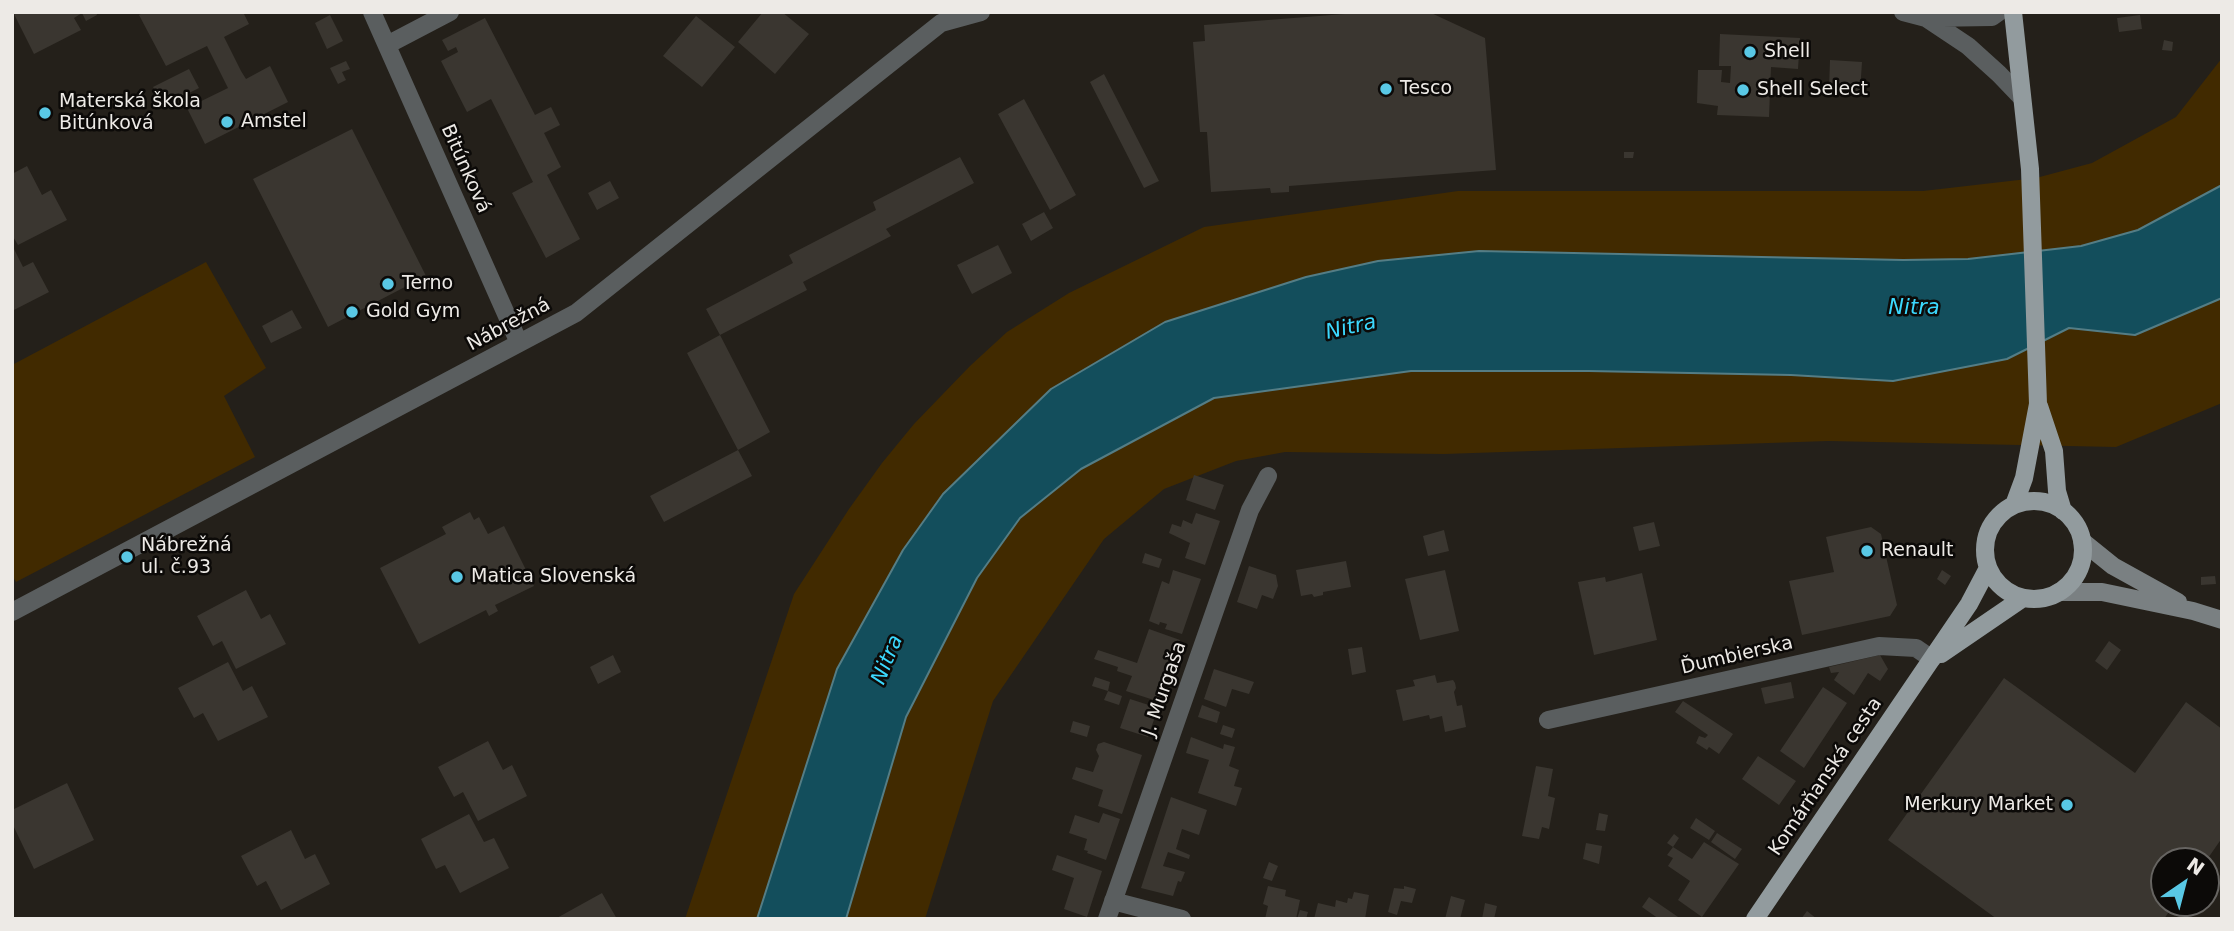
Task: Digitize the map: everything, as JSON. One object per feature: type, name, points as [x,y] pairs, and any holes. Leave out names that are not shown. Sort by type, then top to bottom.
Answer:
[{"type":"main road","points":[[2013,12],[2030,169],[2038,404],[2024,478],[2014,505]]},
{"type":"main road","points":[[2038,404],[2054,451],[2057,491],[2063,511],[2077,527],[2082,541],[2082,556],[2070,583],[2059,592],[2038,599],[2022,598],[1998,584],[1988,568],[1985,550],[1988,532],[1998,516],[2014,505],[2039,501],[2063,511]]},
{"type":"main road","name":"Komárňanská cesta","points":[[1755,919],[1933,659],[1969,604],[1988,568]]},
{"type":"main road","name":"Komárňanská cesta","points":[[1933,659],[2022,598]]},
{"type":"street","name":"Bitúnková","points":[[372,12],[519,343]]},
{"type":"street","points":[[387,45],[450,12]]},
{"type":"street","name":"Nábrežná","points":[[12,612],[576,313],[941,23],[981,12]]},
{"type":"street","points":[[1903,12],[1926,18],[1992,17],[1999,12]]},
{"type":"street","points":[[1926,18],[1968,46],[2022,98]]},
{"type":"street","name":"J. Murgaša","points":[[1107,919],[1250,510],[1268,476]]},
{"type":"street","points":[[2082,541],[2113,566],[2193,611]]},
{"type":"street","points":[[2059,592],[2102,592],[2193,611],[2222,620]]},
{"type":"street","name":"Ďumbierska","points":[[1548,720],[1879,646],[1916,648],[1933,659]]},
{"type":"street","points":[[1113,901],[1182,919]]},
{"type":"shaded area","points":[[2222,58],[2222,185],[2138,230],[2081,246],[1968,259],[1903,260],[1479,251],[1378,261],[1306,277],[1165,322],[1051,389],[943,494],[903,550],[837,669],[757,919],[685,919],[794,594],[849,509],[914,424],[1007,332],[1069,293],[1204,227],[1458,191],[1923,191],[2036,178],[2092,163],[2176,117]]},
{"type":"shaded area","points":[[206,262],[266,368],[224,396],[255,457],[16,582],[12,575],[12,365]]},
{"type":"shaded area","points":[[2222,298],[2222,403],[2116,447],[1828,441],[1444,454],[1285,452],[1236,461],[1164,489],[1104,539],[993,701],[925,919],[846,919],[906,717],[977,578],[1020,518],[1081,469],[1214,398],[1411,371],[1791,375],[1893,381],[2007,359],[2069,328],[2135,335]]},
{"type":"water","name":"Nitra","points":[[2222,185],[2222,298],[2135,335],[2069,328],[2007,359],[1893,381],[1791,375],[1411,371],[1214,398],[1081,469],[1020,518],[977,578],[906,717],[846,919],[757,919],[837,669],[903,550],[943,494],[1051,389],[1165,322],[1306,277],[1378,261],[1479,251],[1903,260],[1968,259],[2081,246],[2138,230]]},
{"type":"building","points":[[13,12],[96,12],[97,15],[86,21],[82,13],[74,18],[81,30],[34,54]]},
{"type":"building","points":[[144,12],[243,12],[249,24],[224,37],[241,71],[246,79],[270,66],[288,102],[205,144],[187,108],[228,88],[207,46],[166,66],[139,15]]},
{"type":"building","points":[[763,12],[782,12],[809,34],[775,74],[738,42]]},
{"type":"building","points":[[1370,12],[1429,12],[1485,38],[1496,170],[1289,186],[1289,192],[1271,193],[1270,188],[1211,192],[1207,132],[1200,132],[1193,42],[1205,41],[1204,25]]},
{"type":"building","points":[[330,15],[343,41],[327,49],[315,23]]},
{"type":"building","points":[[2140,15],[2142,29],[2119,32],[2117,18]]},
{"type":"building","points":[[696,16],[735,47],[702,87],[663,56]]},
{"type":"building","points":[[485,18],[535,115],[551,107],[560,125],[544,133],[561,167],[547,175],[580,239],[546,258],[512,193],[533,182],[491,99],[467,112],[441,61],[458,52],[456,47],[448,51],[442,40]]},
{"type":"building","points":[[1720,34],[1800,38],[1798,69],[1771,67],[1769,117],[1717,115],[1718,106],[1697,103],[1698,70],[1722,70],[1721,82],[1730,83],[1731,66],[1719,66]]},
{"type":"building","points":[[2164,40],[2173,42],[2172,51],[2162,50]]},
{"type":"building","points":[[1830,60],[1862,62],[1860,92],[1829,90]]},
{"type":"building","points":[[346,61],[350,69],[342,72],[346,80],[338,84],[330,68]]},
{"type":"building","points":[[189,69],[199,88],[163,106],[153,87]]},
{"type":"building","points":[[1104,74],[1159,181],[1144,188],[1090,82]]},
{"type":"building","points":[[1024,99],[1076,195],[1050,210],[998,114]]},
{"type":"building","points":[[352,129],[426,276],[328,327],[253,179]]},
{"type":"building","points":[[1624,152],[1634,152],[1633,158],[1624,158]]},
{"type":"building","points":[[960,157],[974,183],[886,229],[891,236],[803,282],[807,290],[720,335],[706,309],[793,263],[789,255],[876,210],[873,202]]},
{"type":"building","points":[[27,166],[42,195],[51,190],[67,220],[18,245],[12,235],[12,174]]},
{"type":"building","points":[[610,181],[619,198],[597,210],[588,193]]},
{"type":"building","points":[[1044,212],[1053,228],[1031,241],[1022,224]]},
{"type":"building","points":[[12,245],[23,267],[33,262],[49,292],[12,311]]},
{"type":"building","points":[[998,245],[1012,273],[972,294],[957,265]]},
{"type":"building","points":[[292,310],[302,328],[271,343],[262,326]]},
{"type":"building","points":[[720,335],[770,432],[738,450],[687,353]]},
{"type":"building","points":[[738,450],[752,476],[664,522],[650,496]]},
{"type":"building","points":[[1194,475],[1224,485],[1215,510],[1186,500]]},
{"type":"building","name":"Matica Slovenská","points":[[470,512],[474,520],[479,517],[488,534],[504,526],[534,586],[495,605],[498,611],[489,616],[486,610],[419,644],[380,568],[446,534],[442,527]]},
{"type":"building","points":[[1196,513],[1220,521],[1205,565],[1185,558],[1190,543],[1169,533],[1172,524],[1181,527],[1183,520],[1192,524]]},
{"type":"building","points":[[1654,522],[1660,546],[1639,551],[1633,527]]},
{"type":"building","points":[[1871,527],[1881,534],[1897,605],[1890,616],[1802,635],[1789,581],[1834,572],[1826,537]]},
{"type":"building","points":[[1444,530],[1449,551],[1428,556],[1423,536]]},
{"type":"building","points":[[1145,553],[1162,559],[1159,568],[1142,563]]},
{"type":"building","points":[[1346,561],[1351,587],[1323,592],[1323,595],[1314,597],[1312,594],[1301,596],[1296,570]]},
{"type":"building","points":[[1249,566],[1276,575],[1278,586],[1273,599],[1262,595],[1257,609],[1237,602]]},
{"type":"building","points":[[1173,570],[1201,579],[1182,634],[1165,629],[1167,624],[1160,622],[1159,625],[1149,621],[1162,581],[1169,584]]},
{"type":"building","points":[[1445,570],[1459,631],[1420,640],[1405,579]]},
{"type":"building","points":[[1942,570],[1951,576],[1945,585],[1937,579]]},
{"type":"building","points":[[1642,573],[1657,640],[1594,655],[1578,582],[1605,577],[1606,582]]},
{"type":"building","points":[[2215,576],[2216,584],[2201,585],[2201,577]]},
{"type":"building","points":[[246,590],[261,619],[270,614],[286,644],[236,669],[222,641],[213,646],[197,616]]},
{"type":"building","points":[[1149,629],[1180,640],[1160,702],[1126,691],[1132,676],[1117,671],[1118,667],[1094,659],[1098,650],[1137,663]]},
{"type":"building","points":[[2109,641],[2121,650],[2107,670],[2095,661]]},
{"type":"building","points":[[1362,647],[1366,672],[1352,675],[1348,649]]},
{"type":"building","points":[[613,655],[621,672],[598,684],[590,667]]},
{"type":"building","points":[[1880,655],[1888,669],[1880,681],[1868,673],[1854,695],[1834,680],[1839,672],[1831,673],[1829,667]]},
{"type":"building","points":[[228,662],[243,691],[252,686],[268,717],[218,741],[203,713],[194,718],[178,688]]},
{"type":"building","points":[[1214,669],[1254,682],[1249,694],[1232,689],[1226,707],[1204,699]]},
{"type":"building","points":[[1435,675],[1437,683],[1453,680],[1455,683],[1457,706],[1462,705],[1466,727],[1445,732],[1442,716],[1430,719],[1429,715],[1403,721],[1396,690],[1415,686],[1413,680]]},
{"type":"building","points":[[1095,677],[1110,682],[1108,691],[1092,686]]},
{"type":"building","name":"Merkury Market","points":[[2004,678],[2135,773],[2186,702],[2222,729],[2222,838],[2216,847],[2150,847],[2150,917],[2165,917],[2164,919],[1997,919],[1888,840]]},
{"type":"building","points":[[1791,682],[1794,698],[1765,704],[1761,688]]},
{"type":"building","points":[[1823,687],[1847,703],[1804,768],[1780,751]]},
{"type":"building","points":[[1108,691],[1122,696],[1119,705],[1104,700]]},
{"type":"building","points":[[1130,699],[1158,708],[1148,737],[1120,728]]},
{"type":"building","points":[[1683,701],[1733,734],[1719,754],[1696,743],[1699,736],[1705,738],[1708,735],[1675,712]]},
{"type":"building","points":[[1202,705],[1220,712],[1217,723],[1198,717]]},
{"type":"building","points":[[1073,721],[1090,726],[1087,737],[1070,732]]},
{"type":"building","points":[[1223,725],[1235,729],[1232,738],[1220,734]]},
{"type":"building","points":[[1191,737],[1223,749],[1224,744],[1235,747],[1229,766],[1239,770],[1234,786],[1242,788],[1236,806],[1198,793],[1209,760],[1186,753]]},
{"type":"building","points":[[488,741],[503,770],[512,765],[527,796],[478,821],[463,792],[454,797],[438,767]]},
{"type":"building","points":[[1104,742],[1142,755],[1122,814],[1098,806],[1103,790],[1072,779],[1076,767],[1093,772],[1099,756],[1096,750],[1098,744]]},
{"type":"building","points":[[1758,756],[1796,781],[1779,805],[1742,779]]},
{"type":"building","points":[[1536,766],[1553,769],[1548,796],[1555,798],[1549,829],[1542,827],[1539,839],[1522,836]]},
{"type":"building","points":[[67,783],[94,840],[34,869],[12,823],[12,810]]},
{"type":"building","points":[[1171,797],[1207,810],[1199,835],[1182,829],[1176,849],[1190,855],[1189,859],[1168,852],[1163,866],[1185,872],[1181,882],[1178,881],[1173,896],[1141,888]]},
{"type":"building","points":[[1103,813],[1120,819],[1106,860],[1084,850],[1087,839],[1069,833],[1075,815],[1099,823]]},
{"type":"building","points":[[1599,813],[1608,815],[1605,831],[1596,830]]},
{"type":"building","points":[[469,814],[484,842],[494,838],[509,868],[460,893],[445,865],[436,869],[421,839]]},
{"type":"building","points":[[1696,818],[1715,831],[1709,840],[1690,828]]},
{"type":"building","points":[[291,830],[305,859],[315,854],[330,884],[281,910],[266,881],[257,886],[241,856]]},
{"type":"building","points":[[1717,833],[1742,849],[1735,859],[1711,842]]},
{"type":"building","points":[[1674,834],[1679,838],[1673,847],[1667,843]]},
{"type":"building","points":[[1704,842],[1739,864],[1702,917],[1678,900],[1690,881],[1668,866],[1673,858],[1667,855],[1673,847],[1692,859]]},
{"type":"building","points":[[1586,843],[1602,846],[1599,864],[1583,859]]},
{"type":"building","points":[[1057,855],[1102,871],[1087,917],[1064,909],[1074,878],[1052,870]]},
{"type":"building","points":[[1269,862],[1278,866],[1272,881],[1263,878]]},
{"type":"building","points":[[1268,886],[1286,890],[1285,896],[1300,900],[1296,919],[1265,919],[1268,906],[1263,904]]},
{"type":"building","points":[[1404,886],[1416,889],[1412,903],[1401,901],[1397,915],[1388,912],[1394,888],[1404,889]]},
{"type":"building","points":[[1354,892],[1369,895],[1365,919],[1314,919],[1318,903],[1335,907],[1336,900],[1347,903]]},
{"type":"building","points":[[602,893],[617,919],[555,919]]},
{"type":"building","points":[[1451,896],[1465,900],[1460,919],[1445,919]]},
{"type":"building","points":[[1649,897],[1681,919],[1659,919],[1642,907]]},
{"type":"building","points":[[1485,903],[1497,906],[1494,919],[1482,919]]},
{"type":"building","points":[[1300,910],[1308,912],[1306,919],[1297,919]]},
{"type":"building","points":[[1807,911],[1817,919],[1801,919]]},
{"type":"place","name":"Shell","points":[[1750,52]]},
{"type":"place","name":"Tesco","points":[[1386,89]]},
{"type":"place","name":"Shell Select","points":[[1743,90]]},
{"type":"place","name":"Materská škola Bitúnková","points":[[45,113]]},
{"type":"place","name":"Amstel","points":[[227,122]]},
{"type":"place","name":"Terno","points":[[388,284]]},
{"type":"place","name":"Gold Gym","points":[[352,312]]},
{"type":"place","name":"Renault","points":[[1867,551]]},
{"type":"place","name":"Nábrežná ul. č.93","points":[[127,557]]},
{"type":"place","name":"Matica Slovenská","points":[[457,577]]},
{"type":"place","name":"Merkury Market","points":[[2067,805]]}]
